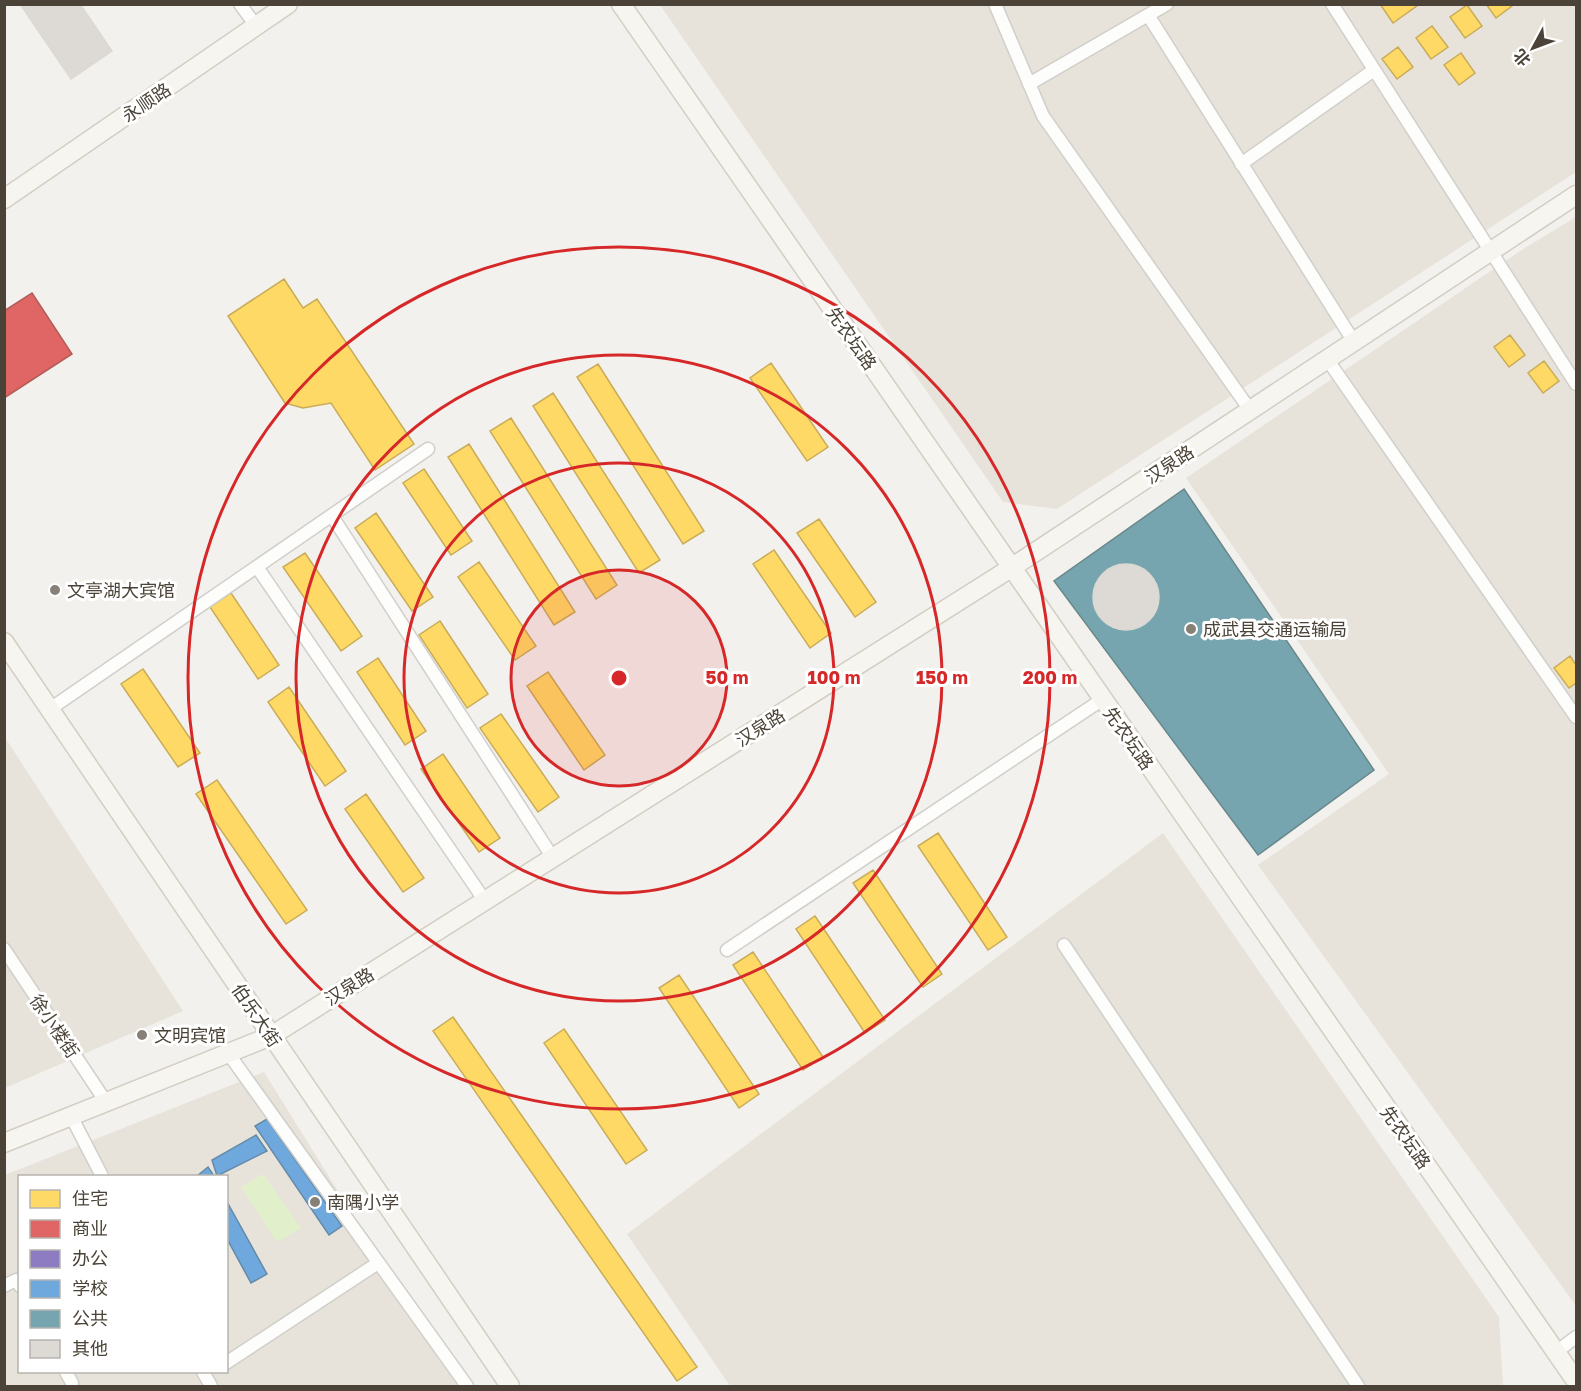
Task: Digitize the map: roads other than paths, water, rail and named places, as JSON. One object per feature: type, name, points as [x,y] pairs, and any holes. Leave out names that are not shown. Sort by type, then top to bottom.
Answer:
[{"type":"street","points":[[240,4],[256,26]]},
{"type":"street","name":"永顺路","points":[[4,199],[288,4]]},
{"type":"street","name":"先农坛路","points":[[621,4],[1576,1381]]},
{"type":"street","points":[[995,4],[1044,116],[1250,410]]},
{"type":"street","points":[[1029,84],[1167,4]]},
{"type":"street","points":[[1332,4],[1576,384]]},
{"type":"street","points":[[1148,15],[1354,342]]},
{"type":"street","points":[[1241,164],[1374,70]]},
{"type":"street","name":"汉泉路","points":[[4,1143],[271,1036],[1011,568],[1576,195]]},
{"type":"street","points":[[1327,359],[1576,717]]},
{"type":"street","points":[[50,709],[428,449]]},
{"type":"street","points":[[332,516],[553,858]]},
{"type":"street","points":[[257,567],[485,901]]},
{"type":"street","name":"伯乐大街","points":[[4,642],[510,1386]]},
{"type":"street","points":[[727,950],[1103,699]]},
{"type":"street","points":[[1064,945],[1358,1386]]},
{"type":"street","name":"徐小楼街","points":[[4,949],[106,1102]]},
{"type":"street","points":[[228,1053],[467,1386]]},
{"type":"street","points":[[71,1116],[101,1175]]},
{"type":"street","points":[[228,1362],[378,1263]]},
{"type":"street","points":[[4,1286],[16,1280],[18,1283]]},
{"type":"street","points":[[1556,1352],[1576,1337]]},
{"type":"place","name":"文亭湖大宾馆","points":[[55,590]]},
{"type":"place","name":"成武县交通运输局","points":[[1191,629]]},
{"type":"place","name":"文明宾馆","points":[[142,1035]]},
{"type":"place","name":"南隅小学","points":[[315,1202]]}]
